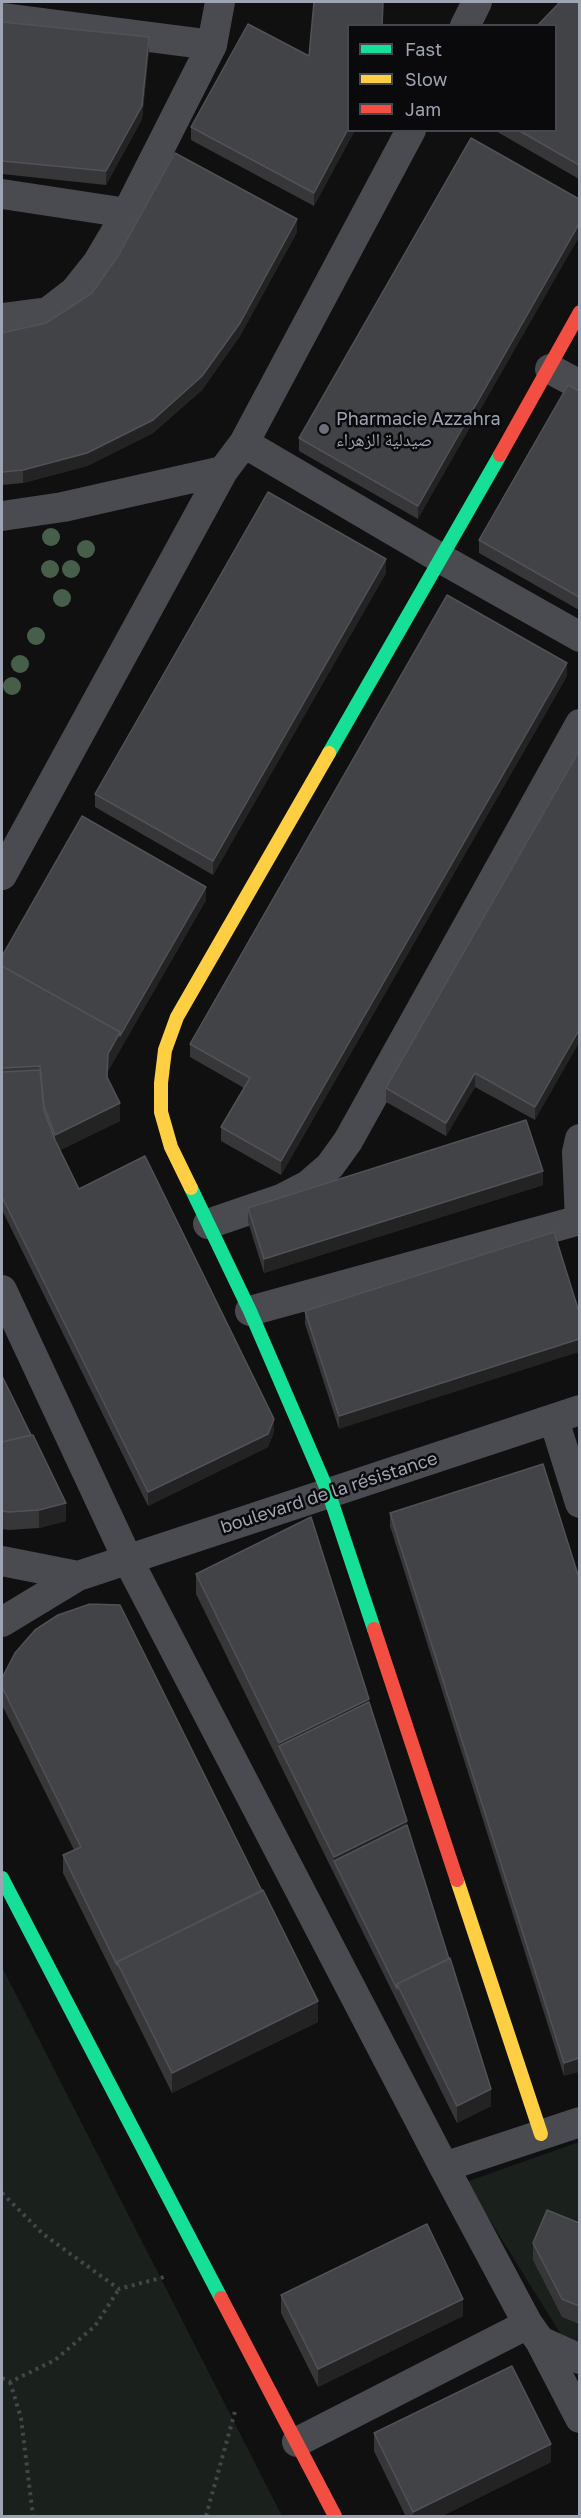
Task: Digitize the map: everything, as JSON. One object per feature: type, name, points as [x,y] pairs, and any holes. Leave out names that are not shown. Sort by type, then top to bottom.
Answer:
[{"type":"street","points":[[2,318],[48,312],[74,292],[98,262],[126,213],[212,45],[220,2]]},
{"type":"street","points":[[466,24],[477,2]]},
{"type":"street","points":[[2,18],[212,45]]},
{"type":"street","points":[[2,874],[224,471],[244,443],[410,132]]},
{"type":"street","points":[[2,194],[126,213]]},
{"type":"street","points":[[541,2134],[329,1494],[250,1311],[171,1147],[162,1112],[160,1083],[165,1050],[177,1017],[550,369],[579,312]]},
{"type":"street","points":[[550,369],[579,385]]},
{"type":"street","points":[[244,443],[579,637]]},
{"type":"street","points":[[2,516],[63,507],[224,471]]},
{"type":"street","points":[[208,1224],[281,1199],[308,1185],[330,1166],[348,1141],[579,724]]},
{"type":"street","points":[[250,1311],[579,1220],[577,1152],[579,1139]]},
{"type":"street","points":[[2,1290],[127,1558],[444,2167],[579,2418]]},
{"type":"street","points":[[567,1415],[579,1503]]},
{"type":"street","name":"boulevard de la résistance","points":[[2,1623],[78,1576],[567,1415]]},
{"type":"street","points":[[2,1561],[78,1576]]},
{"type":"street","points":[[2,1878],[335,2517]]},
{"type":"street","points":[[444,2167],[579,2121]]},
{"type":"street","points":[[297,2442],[534,2332]]},
{"type":"street","points":[[534,2332],[579,2360]]},
{"type":"path","points":[[2,2193],[43,2234],[119,2289]]},
{"type":"path","points":[[10,2382],[55,2360],[95,2326],[119,2289],[169,2276]]},
{"type":"path","points":[[2,2378],[10,2382],[21,2418],[33,2517]]},
{"type":"path","points":[[206,2517],[237,2408]]},
{"type":"shaded area","points":[[2,1967],[282,2516],[2,2516]]},
{"type":"shaded area","points":[[579,2142],[579,2344],[562,2336],[466,2182]]},
{"type":"building","points":[[314,2],[383,2],[382,24],[347,24],[347,131],[314,193],[191,127],[248,24],[309,56]]},
{"type":"building","points":[[560,2],[579,2],[579,165],[521,132],[557,132],[557,24],[539,24]]},
{"type":"building","points":[[2,22],[149,37],[142,106],[106,171],[2,161]]},
{"type":"building","points":[[471,138],[579,199],[579,224],[418,506],[299,438]]},
{"type":"building","points":[[175,153],[297,219],[240,323],[202,376],[153,420],[87,453],[23,470],[2,472],[2,333],[46,323],[92,293],[118,256]]},
{"type":"building","points":[[568,385],[579,391],[579,597],[479,540]]},
{"type":"building","points":[[268,492],[386,559],[213,861],[95,794]]},
{"type":"building","points":[[447,595],[567,663],[281,1161],[221,1127],[250,1078],[190,1044]]},
{"type":"building","points":[[579,751],[579,1030],[535,1107],[475,1073],[446,1123],[386,1088]]},
{"type":"building","points":[[82,816],[206,887],[120,1036],[120,1032],[2,966],[2,956]]},
{"type":"building","points":[[2,966],[120,1032],[108,1054],[107,1077],[120,1103],[55,1135],[44,1106],[40,1066],[2,1068]]},
{"type":"building","points":[[40,1070],[44,1111],[55,1140],[79,1189],[145,1156],[274,1419],[268,1434],[148,1492],[2,1197],[2,1072]]},
{"type":"building","points":[[526,1120],[543,1171],[264,1259],[248,1208]]},
{"type":"building","points":[[554,1232],[579,1312],[579,1339],[339,1416],[305,1311]]},
{"type":"building","points":[[2,1376],[31,1435],[2,1442]]},
{"type":"building","points":[[33,1435],[66,1503],[39,1510],[2,1511],[2,1442]]},
{"type":"building","points":[[543,1464],[579,1578],[579,2058],[564,2063],[390,1513]]},
{"type":"building","points":[[311,1517],[369,1699],[279,1743],[196,1574]]},
{"type":"building","points":[[90,1604],[120,1605],[262,1891],[117,1962],[117,1965],[63,1855],[81,1847],[2,1687],[2,1678],[15,1653],[35,1630],[58,1615]]},
{"type":"building","points":[[369,1702],[407,1821],[334,1857],[279,1746]]},
{"type":"building","points":[[407,1825],[449,1959],[397,1984],[397,1989],[334,1861]]},
{"type":"building","points":[[263,1890],[318,2001],[172,2073],[117,1962]]},
{"type":"building","points":[[450,1958],[491,2089],[457,2106],[397,1984]]},
{"type":"building","points":[[547,2210],[579,2223],[579,2306],[562,2299],[533,2243]]},
{"type":"building","points":[[427,2224],[463,2299],[318,2369],[281,2295]]},
{"type":"building","points":[[512,2366],[551,2444],[413,2512],[374,2433]]},
{"type":"traffic: fast","points":[[329,753],[500,455]]},
{"type":"traffic: fast","points":[[191,1188],[250,1311],[329,1494],[374,1629]]},
{"type":"traffic: fast","points":[[2,1878],[221,2298]]},
{"type":"traffic: slow","points":[[191,1188],[171,1147],[161,1112],[161,1083],[165,1050],[177,1017],[329,753]]},
{"type":"traffic: slow","points":[[457,1880],[541,2134]]},
{"type":"traffic: jam","points":[[500,455],[580,312]]},
{"type":"traffic: jam","points":[[374,1629],[457,1880]]},
{"type":"traffic: jam","points":[[221,2298],[335,2516]]},
{"type":"place","name":"Pharmacie Azzahra صيدلية الزهراء","points":[[324,429]]}]
